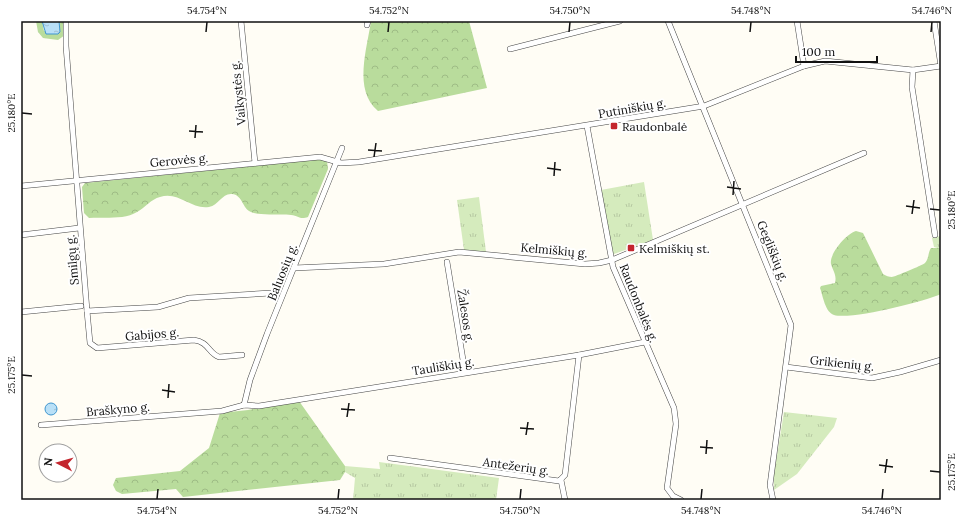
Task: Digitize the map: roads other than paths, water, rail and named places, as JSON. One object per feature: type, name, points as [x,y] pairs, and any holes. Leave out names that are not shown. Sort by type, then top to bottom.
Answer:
[{"type":"street","name":"Smilgų g.","points":[[66,21],[66,46],[79,228],[87,311]]},
{"type":"street","name":"Vaikystės g.","points":[[241,21],[255,163]]},
{"type":"street","points":[[510,49],[620,21]]},
{"type":"street","name":"Gegliškių g.","points":[[668,21],[789,316],[790,331],[786,367],[770,485],[773,500]]},
{"type":"street","points":[[797,21],[804,66]]},
{"type":"street","name":"Putiniškių g.","points":[[337,162],[359,162],[704,106],[804,66],[833,61],[913,70],[941,66],[934,21]]},
{"type":"street","points":[[913,70],[912,87],[935,235]]},
{"type":"street","name":"Raudonbalės g.","points":[[587,126],[614,271],[674,408],[676,417],[667,484],[670,492],[681,500]]},
{"type":"street","name":"Baluosių g.","points":[[244,405],[250,380],[342,148]]},
{"type":"street","name":"Kelmiškių g.","points":[[294,268],[384,264],[459,252],[585,264],[599,263],[612,260],[864,153]]},
{"type":"street","name":"Gerovės g.","points":[[21,186],[320,157],[337,162]]},
{"type":"street","points":[[21,235],[79,228]]},
{"type":"street","name":"Žalesos g.","points":[[447,262],[466,372]]},
{"type":"street","points":[[87,311],[158,308],[189,298],[271,293]]},
{"type":"street","points":[[21,312],[81,306]]},
{"type":"street","name":"Gabijos g.","points":[[87,311],[90,343],[92,347],[96,348],[194,340],[208,345],[216,356],[219,357],[242,355]]},
{"type":"street","name":"Tauliškių g.","points":[[244,405],[259,406],[579,355],[645,342]]},
{"type":"street","name":"Antežerių g.","points":[[390,458],[556,482],[561,480],[564,476],[572,423],[579,355]]},
{"type":"street","name":"Grikienių g.","points":[[786,367],[872,378],[900,372],[941,360]]},
{"type":"street","name":"Braškyno g.","points":[[41,425],[222,411],[244,405]]},
{"type":"street","points":[[561,480],[565,500]]},
{"type":"water","points":[[42,21],[59,21],[60,32],[58,34],[46,34]]},
{"type":"water","points":[[49,403],[53,403],[57,409],[53,415],[49,415],[45,411],[45,407]]},
{"type":"place","name":"Raudonbalė","points":[[614,126]]},
{"type":"place","name":"Kelmiškių st.","points":[[631,248]]}]
